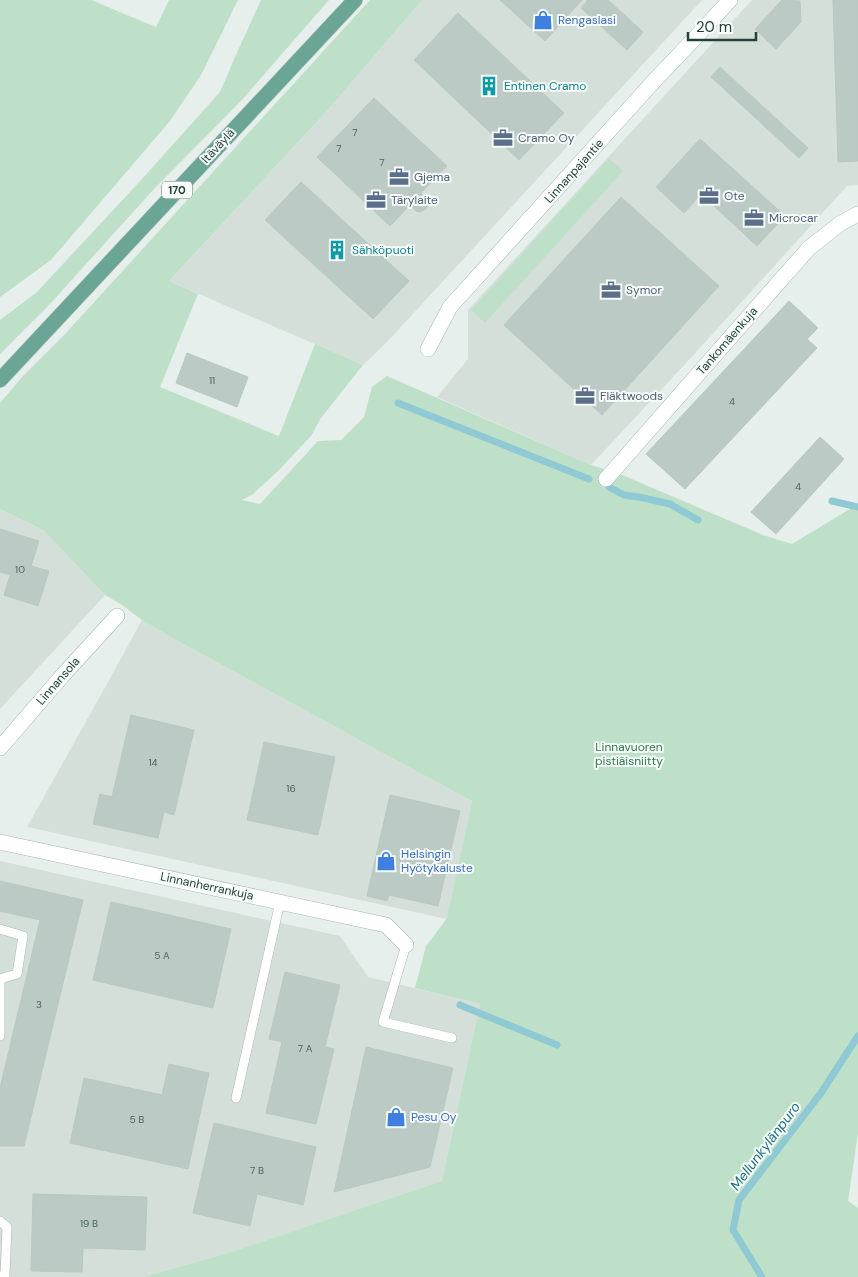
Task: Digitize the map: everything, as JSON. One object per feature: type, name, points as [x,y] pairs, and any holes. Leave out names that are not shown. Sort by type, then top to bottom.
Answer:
[{"type":"main road","name":"Itäväylä","points":[[0,380],[355,0]]},
{"type":"street","name":"Linnanpajantie","points":[[428,349],[450,307],[654,81],[730,0]]},
{"type":"street","name":"Tankomäenkuja","points":[[606,479],[809,248],[841,223],[858,214]]},
{"type":"street","name":"Linnansola","points":[[0,748],[117,616]]},
{"type":"street","name":"Linnanherrankuja","points":[[0,842],[386,925],[406,945]]},
{"type":"lane","points":[[236,1098],[280,902]]},
{"type":"lane","points":[[0,928],[23,936],[17,974],[0,979],[0,1036]]},
{"type":"lane","points":[[406,945],[383,1022],[452,1038]]},
{"type":"lane","points":[[0,1221],[7,1227],[5,1275],[0,1276]]},
{"type":"shaded area","points":[[422,0],[702,0],[387,342],[363,365],[169,281],[327,111]]},
{"type":"shaded area","points":[[752,0],[858,0],[858,185],[847,186],[591,465],[437,397],[468,359],[468,310]]},
{"type":"shaded area","points":[[0,509],[43,530],[105,595],[0,709]]},
{"type":"shaded area","points":[[142,620],[472,801],[447,919],[27,827]]},
{"type":"shaded area","points":[[0,861],[340,936],[368,977],[480,1004],[442,1181],[228,1253],[143,1277],[0,1277]]},
{"type":"green space","points":[[0,0],[91,0],[156,27],[169,0],[238,0],[201,75],[170,121],[51,260],[0,297]]},
{"type":"green space","points":[[261,0],[329,0],[241,101],[154,189],[50,304],[0,354],[0,320],[37,292],[220,92]]},
{"type":"green space","name":"Linnavuoren pistiäisniitty","points":[[370,0],[422,0],[327,111],[169,281],[198,294],[160,387],[279,436],[315,344],[363,365],[321,418],[311,436],[278,471],[253,494],[242,500],[260,504],[318,441],[341,440],[364,417],[372,387],[387,376],[591,465],[620,474],[763,535],[792,544],[858,504],[858,1133],[848,1201],[858,1208],[858,1277],[143,1277],[228,1253],[442,1181],[480,1004],[415,988],[426,946],[447,918],[472,801],[142,620],[105,595],[43,530],[0,509],[0,403]]},
{"type":"green space","points":[[609,158],[623,171],[485,323],[471,310]]},
{"type":"building","name":"Rengaslasi","points":[[500,0],[582,0],[545,41]]},
{"type":"building","points":[[588,0],[608,0],[643,32],[627,50],[581,8]]},
{"type":"building","points":[[782,0],[800,1],[801,22],[776,49],[755,29]]},
{"type":"building","points":[[833,0],[858,0],[858,161],[838,162]]},
{"type":"building","name":"Entinen Cramo","points":[[458,13],[564,113],[519,160],[414,60]]},
{"type":"building","points":[[720,67],[808,148],[799,158],[711,77]]},
{"type":"building","points":[[374,98],[447,166],[421,193],[429,204],[426,209],[420,212],[416,211],[410,205],[390,226],[317,157]]},
{"type":"building","points":[[700,139],[785,216],[757,246],[701,194],[684,213],[656,187]]},
{"type":"building","name":"Sähköpuoti","points":[[301,182],[409,281],[373,319],[265,220]]},
{"type":"building","points":[[621,197],[719,286],[602,415],[504,325]]},
{"type":"building","points":[[789,301],[818,328],[807,339],[817,348],[685,489],[646,454]]},
{"type":"building","points":[[187,353],[248,377],[237,407],[176,383]]},
{"type":"building","points":[[820,437],[844,459],[776,534],[751,512]]},
{"type":"building","points":[[0,529],[39,541],[31,566],[49,571],[38,606],[4,595],[10,575],[0,572]]},
{"type":"building","points":[[131,715],[194,730],[174,815],[164,812],[158,838],[93,824],[100,794],[112,797]]},
{"type":"building","points":[[264,742],[335,757],[318,835],[247,820]]},
{"type":"building","points":[[390,795],[460,811],[438,906],[389,895],[387,901],[367,896]]},
{"type":"building","points":[[0,881],[83,900],[24,1146],[0,1146],[0,1088],[40,920],[0,911]]},
{"type":"building","points":[[111,902],[231,929],[213,1008],[93,980]]},
{"type":"building","points":[[285,972],[340,985],[325,1047],[334,1049],[316,1124],[266,1113],[282,1042],[269,1039]]},
{"type":"building","name":"Pesu Oy","points":[[366,1047],[453,1068],[430,1167],[334,1192]]},
{"type":"building","points":[[169,1064],[209,1073],[188,1169],[70,1143],[84,1078],[162,1095]]},
{"type":"building","points":[[214,1123],[316,1147],[303,1205],[257,1194],[250,1226],[193,1213]]},
{"type":"building","points":[[33,1194],[147,1197],[145,1250],[83,1248],[82,1272],[31,1271]]},
{"type":"waterway","points":[[398,403],[589,479]]},
{"type":"waterway","points":[[609,487],[624,495],[670,504],[698,520]]},
{"type":"waterway","points":[[832,501],[858,507]]},
{"type":"waterway","points":[[460,1005],[557,1045]]},
{"type":"waterway","name":"Mellunkylänpuro","points":[[762,1277],[733,1230],[739,1200],[821,1093],[858,1036]]},
{"type":"place","name":"Rengaslasi","points":[[543,20]]},
{"type":"place","name":"Entinen Cramo","points":[[489,86]]},
{"type":"place","name":"Cramo Oy","points":[[503,138]]},
{"type":"place","name":"Gjema","points":[[399,177]]},
{"type":"place","name":"Ote","points":[[709,196]]},
{"type":"place","name":"Tärylaite","points":[[376,200]]},
{"type":"place","name":"Microcar","points":[[754,218]]},
{"type":"place","name":"Sähköpuoti","points":[[337,250]]},
{"type":"place","name":"Symor","points":[[611,290]]},
{"type":"place","name":"Fläktwoods","points":[[585,396]]},
{"type":"place","name":"Helsingin Hyötykaluste","points":[[386,861]]},
{"type":"place","name":"Pesu Oy","points":[[396,1117]]}]
